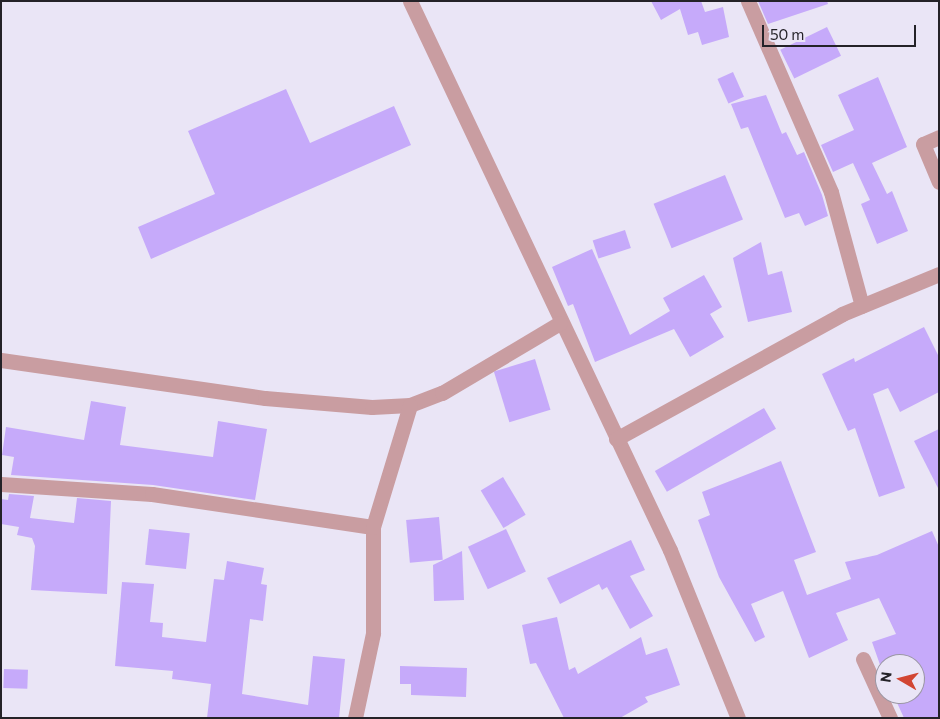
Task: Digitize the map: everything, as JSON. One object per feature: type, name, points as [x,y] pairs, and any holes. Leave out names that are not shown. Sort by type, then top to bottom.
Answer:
[{"type":"street","points":[[410,1],[560,323],[670,550],[738,718]]},
{"type":"street","points":[[748,1],[831,192],[862,306]]},
{"type":"street","points":[[939,137],[923,144],[939,182]]},
{"type":"street","points":[[616,439],[862,306],[939,274]]},
{"type":"street","points":[[1,360],[265,398],[372,407],[410,404],[442,394],[560,323]]},
{"type":"street","points":[[355,718],[373,633],[374,527],[410,404]]},
{"type":"street","points":[[1,484],[152,494],[374,527]]},
{"type":"street","points":[[863,659],[890,718]]},
{"type":"building","points":[[651,1],[701,1],[705,12],[723,7],[729,37],[702,45],[698,32],[688,35],[680,9],[661,20]]},
{"type":"building","points":[[758,1],[827,1],[828,4],[768,24]]},
{"type":"building","points":[[827,27],[841,56],[794,79],[780,50]]},
{"type":"building","points":[[733,72],[744,97],[728,104],[717,79]]},
{"type":"building","points":[[878,77],[907,147],[872,163],[887,194],[892,191],[908,231],[877,244],[861,204],[870,200],[853,163],[833,172],[821,145],[854,130],[838,95]]},
{"type":"building","points":[[286,89],[310,143],[394,106],[411,145],[151,259],[138,227],[215,194],[188,131]]},
{"type":"building","points":[[766,95],[782,134],[786,132],[797,155],[804,152],[822,195],[828,216],[805,226],[799,213],[785,218],[748,127],[741,129],[731,104]]},
{"type":"building","points":[[725,175],[743,220],[672,248],[654,204]]},
{"type":"building","points":[[625,230],[631,248],[599,259],[593,241]]},
{"type":"building","points":[[761,242],[768,275],[782,271],[792,312],[748,322],[733,258]]},
{"type":"building","points":[[592,249],[630,335],[670,311],[663,298],[704,275],[722,307],[710,314],[724,337],[690,357],[674,329],[595,362],[573,304],[568,306],[552,267]]},
{"type":"building","points":[[924,327],[939,357],[939,392],[900,412],[888,388],[873,394],[905,488],[879,497],[855,428],[848,431],[822,374],[854,358],[855,362]]},
{"type":"building","points":[[535,359],[550,410],[509,422],[494,372]]},
{"type":"building","points":[[91,401],[126,407],[120,445],[213,457],[218,421],[267,429],[255,500],[153,485],[11,475],[14,457],[2,455],[6,427],[84,440]]},
{"type":"building","points":[[764,408],[776,429],[667,492],[655,471]]},
{"type":"building","points":[[939,429],[939,490],[914,441]]},
{"type":"building","points":[[781,461],[816,552],[794,560],[807,595],[851,579],[845,562],[877,555],[932,531],[939,547],[939,718],[904,718],[898,704],[925,704],[925,654],[876,654],[872,642],[896,634],[879,598],[836,613],[848,640],[809,658],[783,591],[751,604],[765,637],[755,642],[719,577],[698,520],[710,515],[702,492]]},
{"type":"building","points":[[503,477],[526,515],[503,528],[481,490]]},
{"type":"building","points":[[9,494],[34,496],[30,518],[74,523],[77,498],[111,501],[107,594],[31,590],[35,546],[32,538],[17,535],[19,527],[1,524],[1,499],[8,500]]},
{"type":"building","points":[[439,517],[443,560],[410,563],[406,520]]},
{"type":"building","points":[[149,529],[190,533],[186,569],[145,565]]},
{"type":"building","points":[[506,529],[526,572],[488,589],[468,547]]},
{"type":"building","points":[[631,540],[645,570],[630,576],[653,616],[630,629],[607,587],[602,590],[599,584],[560,604],[547,578]]},
{"type":"building","points":[[462,551],[464,600],[434,601],[433,565]]},
{"type":"building","points":[[227,561],[264,568],[261,584],[267,585],[263,621],[250,619],[242,694],[308,705],[313,656],[345,659],[339,718],[207,718],[211,684],[172,679],[173,671],[115,666],[122,582],[154,584],[150,622],[163,623],[162,637],[206,642],[214,579],[224,580]]},
{"type":"building","points":[[557,617],[569,670],[575,667],[578,674],[641,637],[646,655],[667,648],[680,685],[645,697],[648,702],[620,718],[564,718],[536,663],[530,664],[522,625]]},
{"type":"building","points":[[400,666],[467,668],[466,697],[411,695],[411,684],[400,684]]},
{"type":"building","points":[[4,669],[28,670],[27,689],[3,688]]}]
